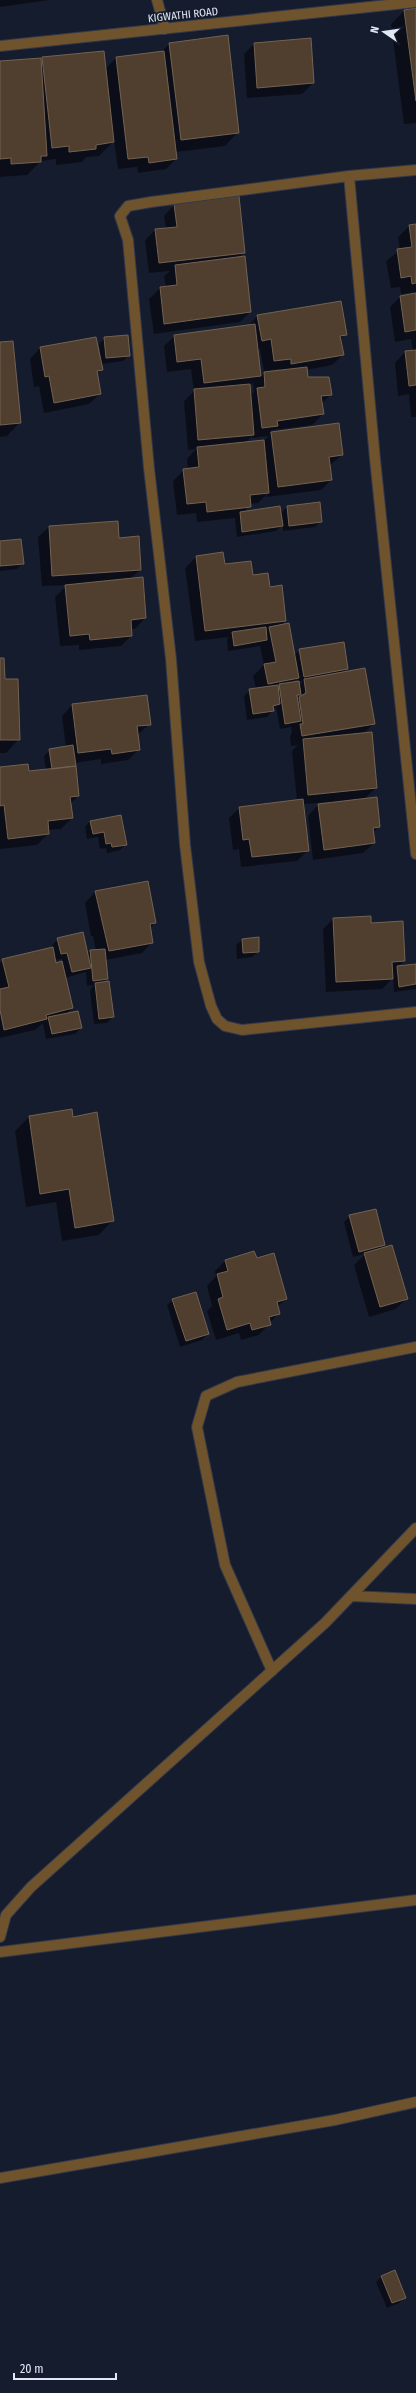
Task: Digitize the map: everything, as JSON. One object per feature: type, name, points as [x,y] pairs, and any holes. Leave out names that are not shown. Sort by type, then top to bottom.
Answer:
[{"type":"street","points":[[157,0],[165,29]]},
{"type":"street","name":"KIGWATHI ROAD","points":[[0,46],[416,2]]},
{"type":"street","points":[[416,170],[349,176],[128,206],[120,216],[128,240],[149,468],[171,659],[185,846],[199,962],[211,1006],[217,1020],[225,1026],[242,1030],[416,1012]]},
{"type":"street","points":[[349,176],[375,459],[416,854]]},
{"type":"street","points":[[272,1671],[225,1565],[197,1426],[206,1396],[237,1382],[416,1347]]},
{"type":"street","points":[[0,1937],[6,1915],[31,1887],[325,1623],[416,1528]]},
{"type":"street","points":[[350,1596],[416,1599]]},
{"type":"street","points":[[0,1952],[416,1900]]},
{"type":"street","points":[[0,2178],[335,2120],[416,2102]]},
{"type":"building","points":[[416,8],[416,101],[404,10]]},
{"type":"building","points":[[228,35],[239,133],[181,140],[169,43]]},
{"type":"building","points":[[311,38],[314,83],[257,88],[254,43]]},
{"type":"building","points":[[104,51],[114,142],[96,145],[96,149],[69,152],[69,146],[52,148],[42,57]]},
{"type":"building","points":[[164,51],[177,159],[149,163],[148,157],[128,159],[116,57]]},
{"type":"building","points":[[41,58],[47,156],[41,156],[41,162],[11,164],[11,158],[0,159],[0,61]]},
{"type":"building","points":[[239,196],[245,253],[159,263],[155,229],[177,227],[174,204]]},
{"type":"building","points":[[416,224],[416,283],[412,284],[411,276],[401,278],[397,249],[412,247],[409,225]]},
{"type":"building","points":[[245,256],[251,312],[164,324],[160,287],[177,285],[175,265]]},
{"type":"building","points":[[416,293],[416,330],[405,332],[400,296]]},
{"type":"building","points":[[341,301],[347,335],[340,336],[344,355],[291,364],[291,359],[274,361],[271,339],[262,341],[257,315]]},
{"type":"building","points":[[255,324],[261,376],[204,383],[201,359],[177,362],[174,335]]},
{"type":"building","points":[[128,335],[130,356],[106,358],[104,337]]},
{"type":"building","points":[[96,337],[103,370],[97,371],[101,394],[54,403],[49,376],[45,377],[40,347]]},
{"type":"building","points":[[13,341],[21,423],[0,425],[0,342]]},
{"type":"building","points":[[416,350],[416,385],[409,386],[405,351]]},
{"type":"building","points":[[307,367],[308,377],[329,377],[332,395],[321,396],[324,414],[277,421],[278,426],[262,428],[257,388],[265,387],[264,372]]},
{"type":"building","points":[[250,384],[254,435],[198,440],[194,389]]},
{"type":"building","points":[[339,423],[343,455],[329,457],[332,480],[278,487],[271,432]]},
{"type":"building","points":[[264,440],[269,493],[250,495],[251,507],[207,512],[206,502],[187,504],[183,469],[199,467],[197,447]]},
{"type":"building","points":[[320,502],[322,522],[289,526],[287,506]]},
{"type":"building","points":[[280,506],[283,526],[242,532],[240,512]]},
{"type":"building","points":[[118,521],[119,538],[139,536],[141,570],[52,576],[49,526]]},
{"type":"building","points":[[21,539],[24,564],[0,566],[0,541]]},
{"type":"building","points":[[223,552],[225,564],[251,561],[253,575],[268,573],[270,587],[282,585],[286,621],[205,631],[196,556]]},
{"type":"building","points":[[143,577],[146,618],[131,620],[132,636],[90,640],[89,634],[70,636],[65,585]]},
{"type":"building","points":[[289,623],[299,678],[268,684],[264,664],[276,662],[269,627]]},
{"type":"building","points":[[266,627],[267,640],[234,646],[232,632]]},
{"type":"building","points":[[344,642],[348,669],[304,677],[299,649]]},
{"type":"building","points":[[0,658],[4,658],[5,679],[18,679],[20,740],[0,740]]},
{"type":"building","points":[[365,668],[375,724],[302,736],[300,724],[303,724],[299,697],[306,693],[304,679]]},
{"type":"building","points":[[299,681],[301,695],[297,695],[301,721],[285,724],[279,684]]},
{"type":"building","points":[[278,685],[280,704],[273,706],[274,711],[253,714],[249,689]]},
{"type":"building","points":[[147,695],[151,725],[137,726],[140,750],[112,754],[111,749],[78,753],[72,704]]},
{"type":"building","points":[[372,732],[377,788],[308,795],[303,739]]},
{"type":"building","points":[[73,745],[76,766],[52,769],[49,749]]},
{"type":"building","points":[[28,764],[29,771],[76,766],[79,796],[70,797],[73,818],[48,821],[49,834],[8,839],[4,805],[0,806],[0,767]]},
{"type":"building","points":[[377,797],[380,827],[373,828],[375,843],[324,850],[318,804]]},
{"type":"building","points":[[303,799],[309,851],[252,857],[249,839],[243,840],[239,807]]},
{"type":"building","points":[[121,815],[127,845],[112,847],[111,843],[106,844],[104,832],[93,834],[90,821]]},
{"type":"building","points":[[148,881],[156,923],[150,924],[153,943],[109,951],[95,891]]},
{"type":"building","points":[[371,916],[371,923],[403,921],[405,961],[392,962],[393,979],[336,982],[333,918]]},
{"type":"building","points":[[83,932],[91,968],[72,972],[67,953],[61,954],[57,938]]},
{"type":"building","points":[[259,937],[259,952],[243,953],[242,939]]},
{"type":"building","points":[[53,947],[56,963],[62,961],[73,1008],[46,1015],[47,1019],[4,1030],[0,1010],[0,989],[9,987],[2,959]]},
{"type":"building","points":[[105,949],[108,979],[93,981],[90,950]]},
{"type":"building","points":[[416,964],[416,984],[399,987],[397,966]]},
{"type":"building","points":[[109,981],[114,1017],[99,1019],[95,983]]},
{"type":"building","points":[[78,1011],[82,1028],[52,1034],[48,1017]]},
{"type":"building","points":[[72,1109],[73,1117],[97,1112],[114,1221],[75,1228],[69,1189],[40,1194],[29,1116]]},
{"type":"building","points":[[376,1209],[385,1245],[359,1252],[349,1215]]},
{"type":"building","points":[[392,1245],[408,1299],[380,1307],[364,1253]]},
{"type":"building","points":[[254,1251],[257,1258],[274,1253],[287,1299],[277,1302],[280,1314],[269,1317],[271,1325],[252,1330],[250,1323],[227,1330],[218,1299],[223,1297],[217,1274],[228,1271],[225,1260]]},
{"type":"building","points":[[196,1292],[209,1334],[186,1341],[172,1299]]},
{"type":"building","points":[[395,2270],[406,2298],[392,2303],[381,2276]]}]
